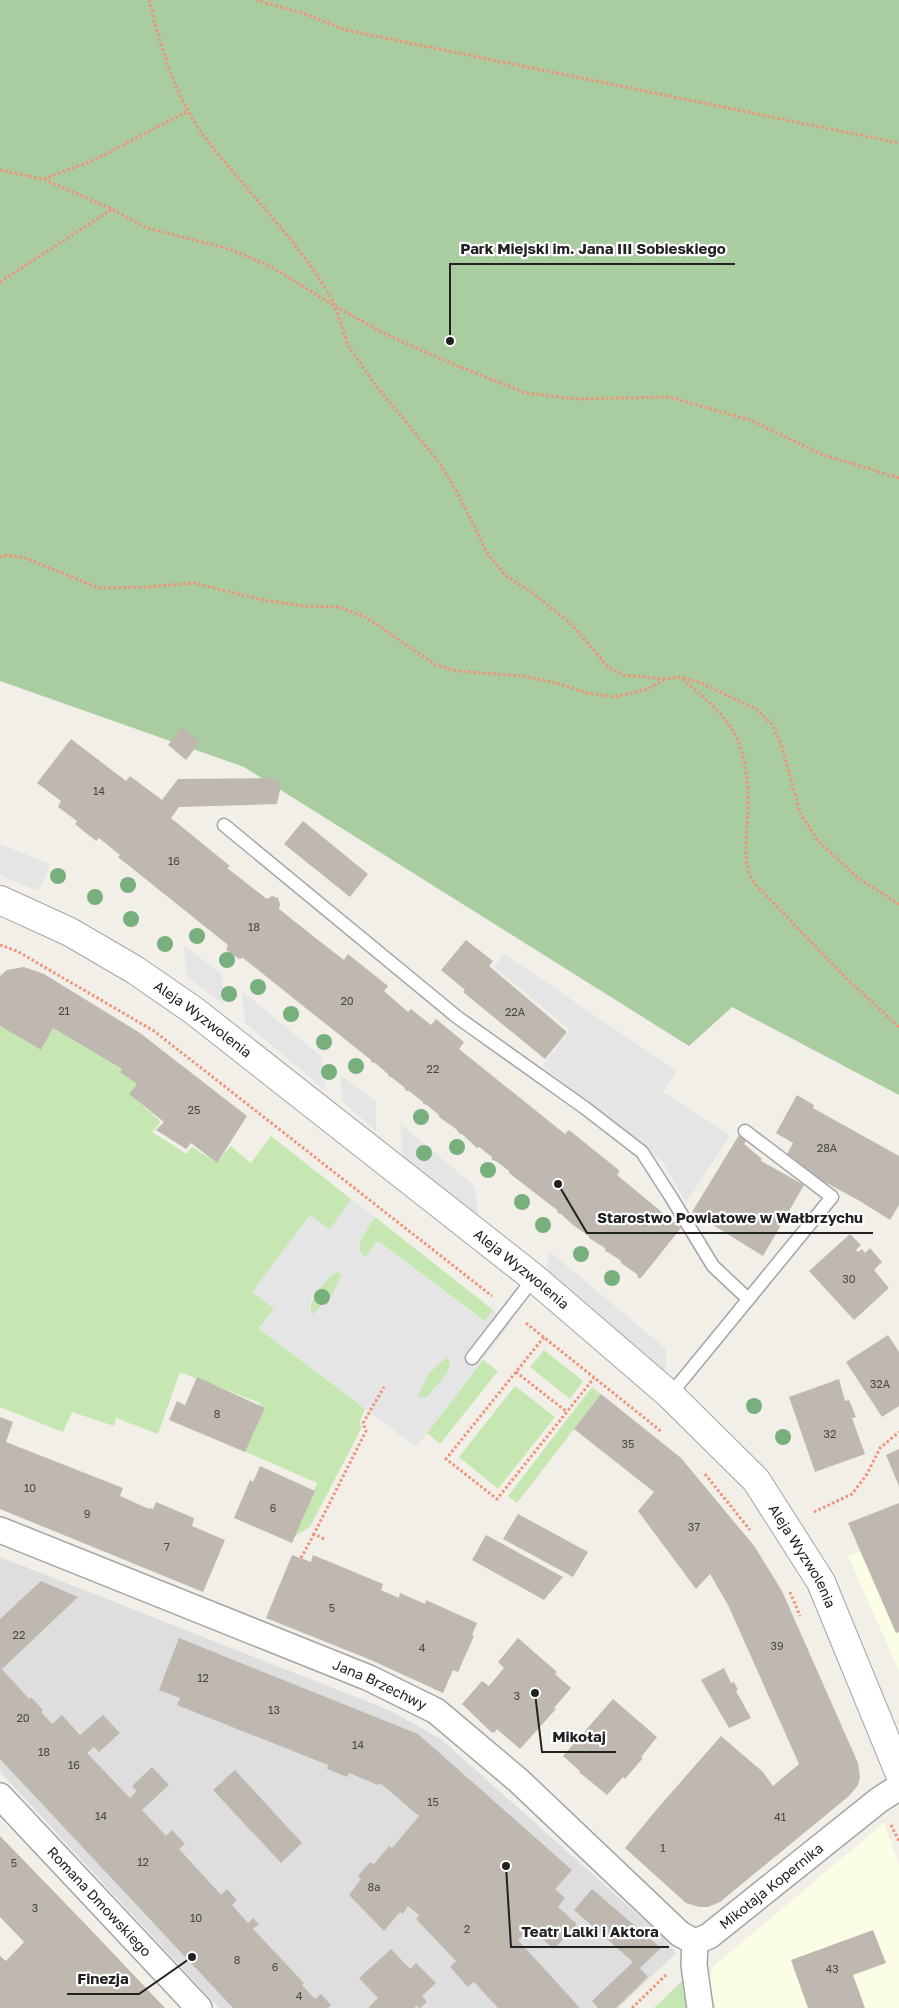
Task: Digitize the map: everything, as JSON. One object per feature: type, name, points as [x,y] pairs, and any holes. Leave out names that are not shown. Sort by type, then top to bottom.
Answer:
[{"type":"street","name":"Aleja Wyzwolenia","points":[[0,900],[70,932],[135,970],[193,1010],[534,1278],[670,1396],[756,1480],[821,1582],[899,1772]]},
{"type":"street","name":"Jana Brzechwy","points":[[0,1530],[369,1678],[436,1711],[519,1781],[680,1934],[695,1942]]},
{"type":"street","name":"Mikołaja Kopernika","points":[[695,1942],[709,1936],[879,1800],[899,1787]]},
{"type":"street","name":"Romana Dmowskiego","points":[[0,1796],[199,2008]]},
{"type":"street","points":[[695,1942],[694,1965],[700,2008]]},
{"type":"lane","points":[[224,825],[457,1017],[585,1108],[642,1152],[713,1266],[748,1299]]},
{"type":"lane","points":[[670,1396],[832,1197],[745,1131]]},
{"type":"lane","points":[[472,1358],[534,1278]]},
{"type":"path","points":[[149,0],[163,53],[188,111],[221,158],[319,275],[335,306],[348,346],[377,387],[439,462],[458,494],[488,554],[506,575],[533,593],[571,624],[609,668],[624,675],[665,679],[680,677],[701,682],[756,709],[771,723],[781,743],[800,813],[818,841],[858,878],[899,904]]},
{"type":"path","points":[[256,0],[305,14],[346,30],[899,143]]},
{"type":"path","points":[[43,179],[94,160],[188,111]]},
{"type":"path","points":[[0,170],[43,179],[112,209],[147,228],[229,249],[270,266],[335,306],[388,334],[455,365],[526,393],[575,399],[669,397],[750,420],[821,454],[899,478]]},
{"type":"path","points":[[0,282],[112,209]]},
{"type":"path","points":[[0,556],[25,558],[99,588],[147,587],[194,583],[263,600],[304,606],[338,608],[364,616],[436,665],[456,671],[523,676],[560,684],[587,693],[615,697],[647,689],[665,679]]},
{"type":"path","points":[[680,677],[699,693],[728,724],[741,751],[749,800],[746,846],[748,875],[754,884],[847,979],[899,1027]]},
{"type":"path","points":[[0,945],[17,951],[154,1031],[663,1432]]},
{"type":"path","points":[[544,1337],[446,1459],[497,1499],[594,1378]]},
{"type":"path","points":[[516,1372],[567,1412]]},
{"type":"path","points":[[301,1558],[366,1431],[363,1423],[384,1387]]},
{"type":"path","points":[[814,1512],[852,1494],[867,1474],[880,1448],[899,1432]]},
{"type":"path","points":[[704,1474],[755,1536]]},
{"type":"path","points":[[314,1534],[324,1539]]},
{"type":"path","points":[[788,1588],[804,1624]]},
{"type":"path","points":[[632,2008],[668,1973]]},
{"type":"shaded area","points":[[0,844],[50,864],[39,891],[0,875]]},
{"type":"shaded area","points":[[184,946],[222,974],[224,1005],[187,977]]},
{"type":"shaded area","points":[[504,954],[677,1071],[663,1092],[730,1135],[686,1203],[663,1162],[542,1066],[570,1030],[494,967]]},
{"type":"shaded area","points":[[242,991],[322,1057],[325,1090],[245,1023]]},
{"type":"shaded area","points":[[340,1075],[376,1101],[376,1131],[343,1102]]},
{"type":"shaded area","points":[[401,1124],[475,1187],[478,1217],[402,1155]]},
{"type":"shaded area","points":[[351,1199],[375,1217],[359,1242],[360,1251],[365,1257],[378,1241],[485,1322],[493,1310],[511,1323],[416,1447],[259,1329],[274,1309],[252,1292],[310,1215],[330,1230]],"holes":[[[337,1272],[342,1274],[331,1297],[312,1315],[309,1309],[312,1299],[329,1277]],[[448,1356],[451,1363],[448,1372],[426,1398],[417,1397],[429,1373]]]},
{"type":"shaded area","points":[[549,1251],[666,1349],[666,1372],[546,1271]]},
{"type":"shaded area","points":[[899,1503],[899,1671],[848,1556],[860,1551],[848,1523]]},
{"type":"shaded area","points":[[0,1557],[391,1711],[442,1740],[663,1937],[676,1953],[618,2008],[219,2008],[0,1772]]},
{"type":"shaded area","points":[[884,1823],[899,1865],[899,2008],[716,2008],[710,1989],[710,1976],[714,1966]]},
{"type":"green space","points":[[0,0],[899,0],[899,1095],[732,1007],[689,1046],[244,767],[0,681]]},
{"type":"green space","points":[[0,1026],[41,1050],[53,1028],[122,1069],[137,1084],[130,1094],[161,1122],[152,1132],[187,1154],[192,1147],[217,1163],[230,1146],[251,1163],[271,1136],[351,1199],[330,1230],[310,1215],[274,1309],[259,1328],[365,1409],[359,1423],[362,1427],[310,1527],[295,1536],[317,1483],[242,1450],[260,1403],[180,1372],[158,1434],[116,1418],[114,1426],[72,1412],[63,1432],[0,1407]]},
{"type":"green space","points":[[375,1217],[493,1310],[486,1322],[378,1241],[365,1257],[360,1251],[359,1242]]},
{"type":"green space","points":[[337,1272],[342,1274],[331,1297],[312,1315],[311,1304],[317,1291],[327,1279]]},
{"type":"green space","points":[[544,1350],[583,1381],[570,1399],[530,1367]]},
{"type":"green space","points":[[448,1356],[450,1361],[449,1367],[444,1379],[426,1398],[417,1397],[429,1373]]},
{"type":"green space","points":[[483,1360],[498,1371],[440,1444],[427,1433]]},
{"type":"green space","points":[[515,1386],[555,1417],[498,1489],[459,1457]]},
{"type":"green space","points":[[592,1387],[601,1394],[517,1503],[508,1496]]},
{"type":"green space","points":[[683,1980],[686,2008],[654,2008]]},
{"type":"building","points":[[182,727],[200,742],[186,760],[168,745]]},
{"type":"building","points":[[71,739],[126,781],[130,776],[162,800],[178,779],[278,778],[280,790],[277,804],[179,807],[171,818],[230,866],[227,868],[267,899],[272,896],[278,898],[279,909],[318,940],[344,960],[348,954],[388,986],[384,991],[408,1012],[411,1009],[431,1025],[436,1019],[464,1042],[459,1049],[565,1134],[569,1130],[620,1171],[617,1175],[681,1228],[641,1278],[638,1278],[637,1274],[606,1252],[605,1248],[589,1238],[589,1236],[560,1213],[558,1214],[557,1210],[496,1161],[492,1160],[492,1157],[479,1147],[477,1148],[427,1105],[423,1104],[409,1091],[406,1091],[404,1087],[389,1077],[375,1063],[371,1062],[371,1060],[243,958],[239,959],[226,950],[228,945],[118,857],[120,855],[99,838],[96,841],[75,824],[77,821],[58,807],[61,801],[37,783]]},
{"type":"building","points":[[303,821],[368,874],[350,897],[284,844]]},
{"type":"building","points":[[466,940],[493,961],[489,966],[567,1032],[545,1059],[463,992],[465,990],[441,970]]},
{"type":"building","points":[[24,967],[44,974],[140,1033],[247,1116],[217,1163],[191,1143],[186,1149],[156,1130],[164,1122],[129,1094],[137,1084],[120,1072],[122,1069],[53,1028],[41,1050],[0,1026],[0,976],[7,970]]},
{"type":"building","points":[[797,1095],[814,1105],[813,1108],[899,1156],[899,1205],[890,1220],[858,1200],[784,1160],[793,1143],[776,1133]]},
{"type":"building","points":[[739,1135],[746,1141],[744,1144],[762,1159],[761,1161],[804,1185],[763,1256],[692,1212]]},
{"type":"building","points":[[850,1234],[861,1245],[856,1250],[858,1252],[862,1249],[865,1253],[870,1248],[882,1262],[874,1270],[889,1288],[854,1320],[809,1271]]},
{"type":"building","points":[[888,1335],[899,1352],[899,1406],[882,1417],[846,1362]]},
{"type":"building","points":[[197,1377],[265,1408],[245,1452],[169,1420],[177,1401],[185,1405]]},
{"type":"building","points":[[839,1379],[845,1401],[849,1400],[856,1417],[852,1418],[865,1454],[815,1472],[789,1397]]},
{"type":"building","points":[[601,1394],[681,1458],[755,1547],[782,1591],[858,1763],[860,1777],[858,1785],[849,1796],[720,1902],[708,1907],[699,1907],[686,1903],[625,1848],[721,1736],[763,1772],[773,1786],[799,1764],[728,1605],[710,1574],[696,1589],[638,1511],[654,1492],[574,1429]]},
{"type":"building","points":[[0,1417],[13,1422],[6,1442],[123,1488],[120,1496],[149,1509],[153,1509],[156,1502],[194,1518],[192,1526],[225,1540],[203,1592],[0,1509]]},
{"type":"building","points":[[899,1449],[899,1486],[886,1455]]},
{"type":"building","points":[[260,1466],[315,1491],[292,1543],[234,1518],[250,1480],[253,1482]]},
{"type":"building","points":[[899,1503],[899,1632],[896,1633],[848,1523]]},
{"type":"building","points":[[518,1514],[588,1552],[573,1577],[503,1539]]},
{"type":"building","points":[[486,1535],[563,1577],[544,1600],[472,1560]]},
{"type":"building","points":[[292,1555],[311,1562],[313,1555],[383,1584],[381,1590],[399,1598],[400,1593],[425,1604],[426,1600],[477,1623],[472,1635],[474,1636],[458,1672],[453,1670],[443,1693],[371,1660],[266,1618]]},
{"type":"building","points":[[41,1581],[78,1597],[2,1669],[29,1699],[31,1697],[43,1710],[41,1712],[52,1724],[62,1715],[80,1735],[103,1715],[120,1733],[99,1752],[94,1747],[87,1753],[130,1798],[137,1791],[132,1786],[152,1767],[169,1785],[142,1810],[166,1836],[172,1830],[185,1844],[179,1849],[221,1895],[227,1889],[237,1900],[232,1905],[248,1923],[253,1918],[259,1924],[253,1929],[304,1983],[302,1985],[315,1999],[321,1994],[331,2005],[328,2008],[233,2008],[0,1759],[0,1619]]},
{"type":"building","points":[[179,1638],[418,1734],[572,1870],[555,1889],[565,1898],[558,1907],[577,1924],[554,1949],[530,1928],[518,1940],[580,2008],[498,2008],[474,1982],[468,1987],[450,1967],[456,1961],[416,1919],[419,1915],[408,1906],[403,1914],[400,1912],[384,1931],[349,1895],[361,1879],[358,1876],[370,1862],[374,1864],[389,1846],[392,1848],[419,1816],[380,1783],[378,1785],[349,1773],[347,1777],[327,1769],[328,1765],[177,1705],[180,1698],[159,1690]]},
{"type":"building","points":[[518,1638],[557,1672],[555,1674],[571,1688],[554,1708],[556,1709],[520,1749],[497,1729],[494,1733],[491,1732],[462,1704],[482,1681],[489,1686],[504,1668],[498,1662]]},
{"type":"building","points":[[724,1668],[731,1683],[734,1682],[738,1690],[736,1691],[751,1718],[729,1728],[701,1680]]},
{"type":"building","points":[[613,1699],[657,1737],[641,1757],[643,1758],[625,1779],[623,1777],[607,1795],[563,1756]]},
{"type":"building","points":[[235,1770],[302,1843],[281,1863],[213,1790]]},
{"type":"building","points":[[0,1836],[165,2008],[0,2008],[0,1956],[6,1961],[24,1942],[0,1917]]},
{"type":"building","points":[[592,1889],[661,1948],[640,1968],[648,1977],[616,2008],[598,2008],[592,2001],[633,1962],[574,1910]]},
{"type":"building","points":[[873,1930],[886,1963],[853,1975],[865,2008],[808,2008],[791,1960]]},
{"type":"building","points":[[391,1949],[410,1969],[416,1963],[436,1983],[422,1996],[427,2002],[420,2008],[416,2006],[414,2008],[368,2008],[378,1998],[359,1978]]},
{"type":"place","name":"Park Miejski im. Jana III Sobieskiego","points":[[450,341]]},
{"type":"place","name":"Starostwo Powiatowe w Wałbrzychu","points":[[558,1184]]},
{"type":"place","name":"Mikołaj","points":[[535,1693]]},
{"type":"place","name":"Teatr Lalki i Aktora","points":[[506,1866]]},
{"type":"place","name":"Finezja","points":[[192,1957]]}]
